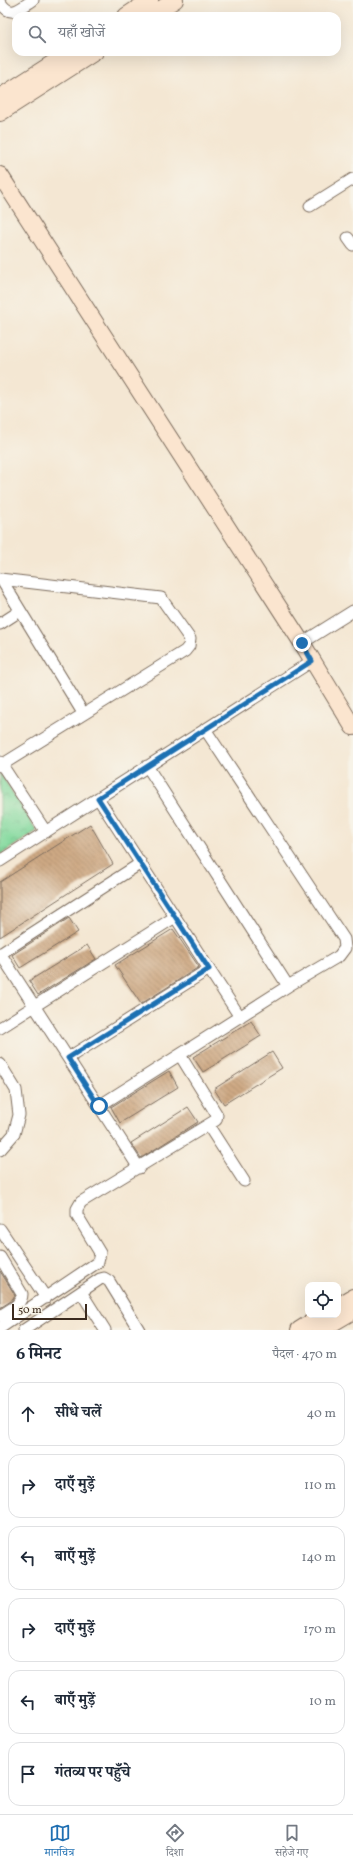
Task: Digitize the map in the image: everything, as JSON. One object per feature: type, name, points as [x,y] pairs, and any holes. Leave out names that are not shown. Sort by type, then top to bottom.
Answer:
[{"type":"main road","points":[[132,12],[150,0]]},
{"type":"main road","points":[[156,12],[175,0]]},
{"type":"main road","points":[[0,97],[64,56]]},
{"type":"main road","points":[[0,113],[89,56]]},
{"type":"main road","points":[[0,175],[302,643],[353,727]]},
{"type":"main road","points":[[341,1304],[353,1297]]},
{"type":"main road","points":[[321,1330],[353,1310]]},
{"type":"main road","points":[[299,1330],[318,1318]]},
{"type":"street","points":[[0,2],[5,10],[10,12],[17,11],[32,0]]},
{"type":"street","points":[[310,206],[353,179]]},
{"type":"street","points":[[0,579],[84,713]]},
{"type":"street","points":[[0,579],[161,598],[190,639],[189,646],[185,651],[1,764],[46,832]]},
{"type":"street","points":[[0,624],[20,611]]},
{"type":"street","points":[[302,643],[353,611]]},
{"type":"street","points":[[0,861],[312,661]]},
{"type":"street","points":[[99,1106],[288,986],[339,956],[345,948],[344,939],[205,729]]},
{"type":"street","points":[[147,766],[288,986]]},
{"type":"street","points":[[98,798],[240,1017]]},
{"type":"street","points":[[139,1168],[0,954],[141,864]]},
{"type":"street","points":[[0,1028],[176,917]]},
{"type":"street","points":[[68,1058],[209,969]]},
{"type":"street","points":[[0,1328],[98,1262],[100,1253],[77,1215],[77,1209],[81,1202],[216,1120],[217,1115],[180,1055]]},
{"type":"street","points":[[0,1064],[16,1090],[19,1115],[14,1134],[0,1150]]},
{"type":"street","points":[[208,1125],[244,1181]]},
{"type":"street","points":[[0,1229],[46,1298]]},
{"type":"street","points":[[0,1257],[22,1294],[22,1299],[18,1304],[0,1316]]},
{"type":"street","points":[[24,1330],[100,1279],[104,1278],[109,1281],[139,1330]]},
{"type":"street","points":[[81,1292],[105,1330]]},
{"type":"green space","points":[[0,773],[37,831],[0,855]]},
{"type":"building","points":[[90,824],[113,864],[0,937],[0,882]]},
{"type":"building","points":[[69,918],[78,932],[20,968],[12,955]]},
{"type":"building","points":[[173,929],[199,967],[141,1004],[115,965]]},
{"type":"building","points":[[87,945],[96,959],[38,995],[29,981]]},
{"type":"building","points":[[251,1021],[261,1036],[203,1072],[193,1057]]},
{"type":"building","points":[[272,1052],[282,1068],[224,1104],[214,1089]]},
{"type":"building","points":[[169,1071],[178,1087],[120,1123],[111,1107]]},
{"type":"building","points":[[188,1107],[198,1122],[141,1158],[131,1143]]},
{"type":"building","points":[[0,1271],[15,1295],[11,1301],[0,1308]]},
{"type":"route","points":[[99,1106],[68,1058],[209,969],[98,798],[312,661],[302,643]]}]
